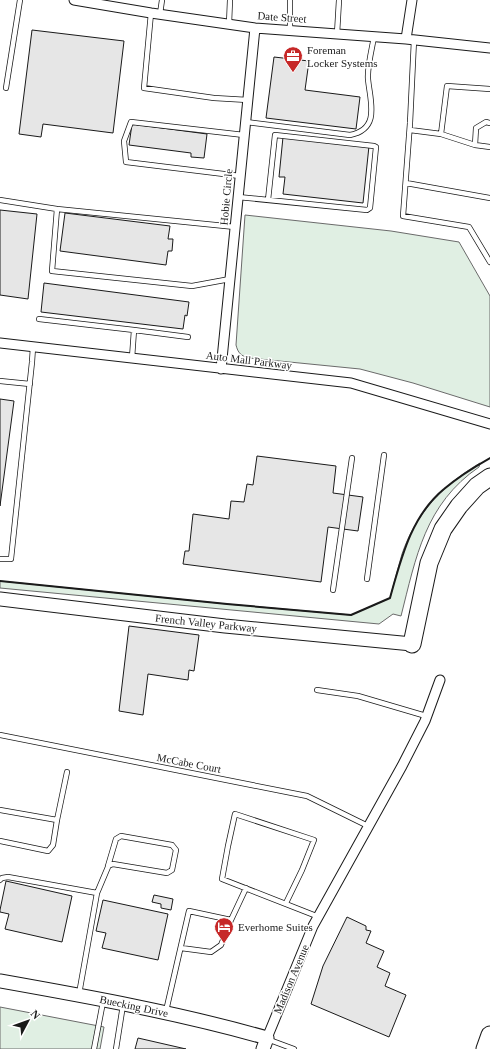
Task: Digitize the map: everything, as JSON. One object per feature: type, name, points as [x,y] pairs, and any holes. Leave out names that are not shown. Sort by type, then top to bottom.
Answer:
[{"type":"highway","points":[[412,644],[429,563],[443,529],[459,506],[477,486],[490,477]]},
{"type":"highway","points":[[485,1049],[490,1035]]},
{"type":"main road","name":"French Valley Parkway","points":[[0,599],[225,626],[412,644]]},
{"type":"main road","name":"Buecking Drive","points":[[0,981],[79,995],[216,1024],[265,1044]]},
{"type":"street","name":"Date Street","points":[[74,0],[155,14],[255,28],[410,39],[490,48]]},
{"type":"street","points":[[410,39],[412,0]]},
{"type":"street","name":"Hobie Circle","points":[[222,369],[255,28]]},
{"type":"street","name":"Auto Mall Parkway","points":[[0,343],[351,383],[490,424]]},
{"type":"street","name":"Madison Avenue","points":[[265,1044],[313,926],[402,766],[426,716],[440,680]]},
{"type":"lane","points":[[6,88],[20,0]]},
{"type":"lane","points":[[162,0],[155,14],[144,88],[214,98],[248,100]]},
{"type":"lane","points":[[229,24],[230,0]]},
{"type":"lane","points":[[290,0],[290,30]]},
{"type":"lane","points":[[337,34],[339,0]]},
{"type":"lane","points":[[246,122],[350,135],[358,133],[366,127],[370,119],[372,106],[368,78],[374,36]]},
{"type":"lane","points":[[410,39],[410,130],[403,216],[469,227],[490,262]]},
{"type":"lane","points":[[441,134],[447,86],[490,89]]},
{"type":"lane","points":[[240,176],[126,162],[124,140],[131,122],[244,135]]},
{"type":"lane","points":[[475,145],[476,128],[486,122],[490,123]]},
{"type":"lane","points":[[268,200],[275,136],[273,126]]},
{"type":"lane","points":[[410,130],[441,134],[475,145],[490,147]]},
{"type":"lane","points":[[238,197],[367,210],[370,208],[375,146],[277,134],[275,136]]},
{"type":"lane","points":[[406,183],[490,198]]},
{"type":"lane","points":[[0,200],[57,209],[235,227]]},
{"type":"lane","points":[[57,209],[52,271],[192,286],[230,279]]},
{"type":"lane","points":[[39,319],[188,336]]},
{"type":"lane","points":[[132,358],[134,330]]},
{"type":"lane","points":[[0,559],[11,559],[33,347]]},
{"type":"lane","points":[[0,381],[30,384]]},
{"type":"lane","points":[[367,580],[384,455]]},
{"type":"lane","points":[[333,590],[352,458]]},
{"type":"lane","points":[[317,690],[358,696],[426,716]]},
{"type":"lane","name":"McCabe Court","points":[[0,735],[307,796],[368,826]]},
{"type":"lane","points":[[0,841],[48,851],[53,845],[67,772]]},
{"type":"lane","points":[[0,810],[57,820]]},
{"type":"lane","points":[[286,903],[302,870],[314,840],[235,814],[222,879],[318,916]]},
{"type":"lane","points":[[79,995],[97,892],[108,866],[116,839],[121,836],[172,845],[176,850],[172,870],[167,874],[113,864],[108,866]]},
{"type":"lane","points":[[0,880],[8,877],[97,892]]},
{"type":"lane","points":[[181,948],[211,952],[221,945],[246,888]]},
{"type":"lane","points":[[165,1013],[190,911],[231,920]]},
{"type":"lane","points":[[94,1049],[103,1000]]},
{"type":"lane","points":[[116,1049],[123,1004]]},
{"type":"lane","points":[[265,1044],[294,1049]]},
{"type":"green space","points":[[245,215],[391,231],[459,242],[490,296],[490,407],[413,383],[360,369],[249,358],[242,355],[236,345]]},
{"type":"green space","points":[[480,463],[479,467],[461,482],[446,498],[425,533],[412,573],[401,616],[393,614],[379,624],[0,588],[0,581],[351,615],[390,598],[402,554],[408,539],[423,513],[432,501],[454,481]]},
{"type":"green space","points":[[0,1007],[104,1027],[100,1049],[0,1049]]},
{"type":"building","points":[[32,30],[124,41],[113,133],[43,124],[41,137],[19,134]]},
{"type":"building","points":[[274,57],[309,61],[305,90],[360,97],[356,129],[266,118]]},
{"type":"building","points":[[132,124],[207,134],[204,158],[191,157],[191,153],[129,145]]},
{"type":"building","points":[[283,137],[369,146],[363,203],[283,194],[285,177],[279,177]]},
{"type":"building","points":[[0,210],[37,214],[28,299],[0,295]]},
{"type":"building","points":[[65,213],[170,226],[168,239],[173,239],[172,251],[168,251],[166,265],[60,251]]},
{"type":"building","points":[[44,283],[189,302],[187,316],[185,315],[183,329],[41,312]]},
{"type":"building","points":[[0,399],[14,401],[0,506]]},
{"type":"building","points":[[257,456],[336,466],[333,493],[363,497],[358,531],[328,527],[321,582],[183,564],[185,551],[189,551],[193,514],[229,519],[231,501],[244,502],[247,484],[253,485]]},
{"type":"building","points":[[129,626],[199,635],[194,671],[189,670],[188,680],[148,674],[143,715],[119,711]]},
{"type":"building","points":[[6,881],[72,896],[62,942],[5,929],[9,914],[0,912],[0,910]]},
{"type":"building","points":[[154,895],[173,899],[171,910],[161,908],[161,904],[152,902]]},
{"type":"building","points":[[103,900],[168,914],[158,960],[102,948],[106,933],[96,931]]},
{"type":"building","points":[[347,917],[366,926],[366,930],[371,931],[366,943],[384,951],[377,967],[390,973],[385,986],[406,995],[389,1037],[311,1004],[323,966]]},
{"type":"building","points":[[138,1038],[186,1049],[135,1049]]},
{"type":"wall","points":[[0,581],[351,615],[390,598],[403,553],[415,525],[423,512],[444,489],[466,472],[490,458]]},
{"type":"place","name":"Foreman Locker Systems","points":[[293,73]]},
{"type":"place","name":"Everhome Suites","points":[[224,944]]}]
